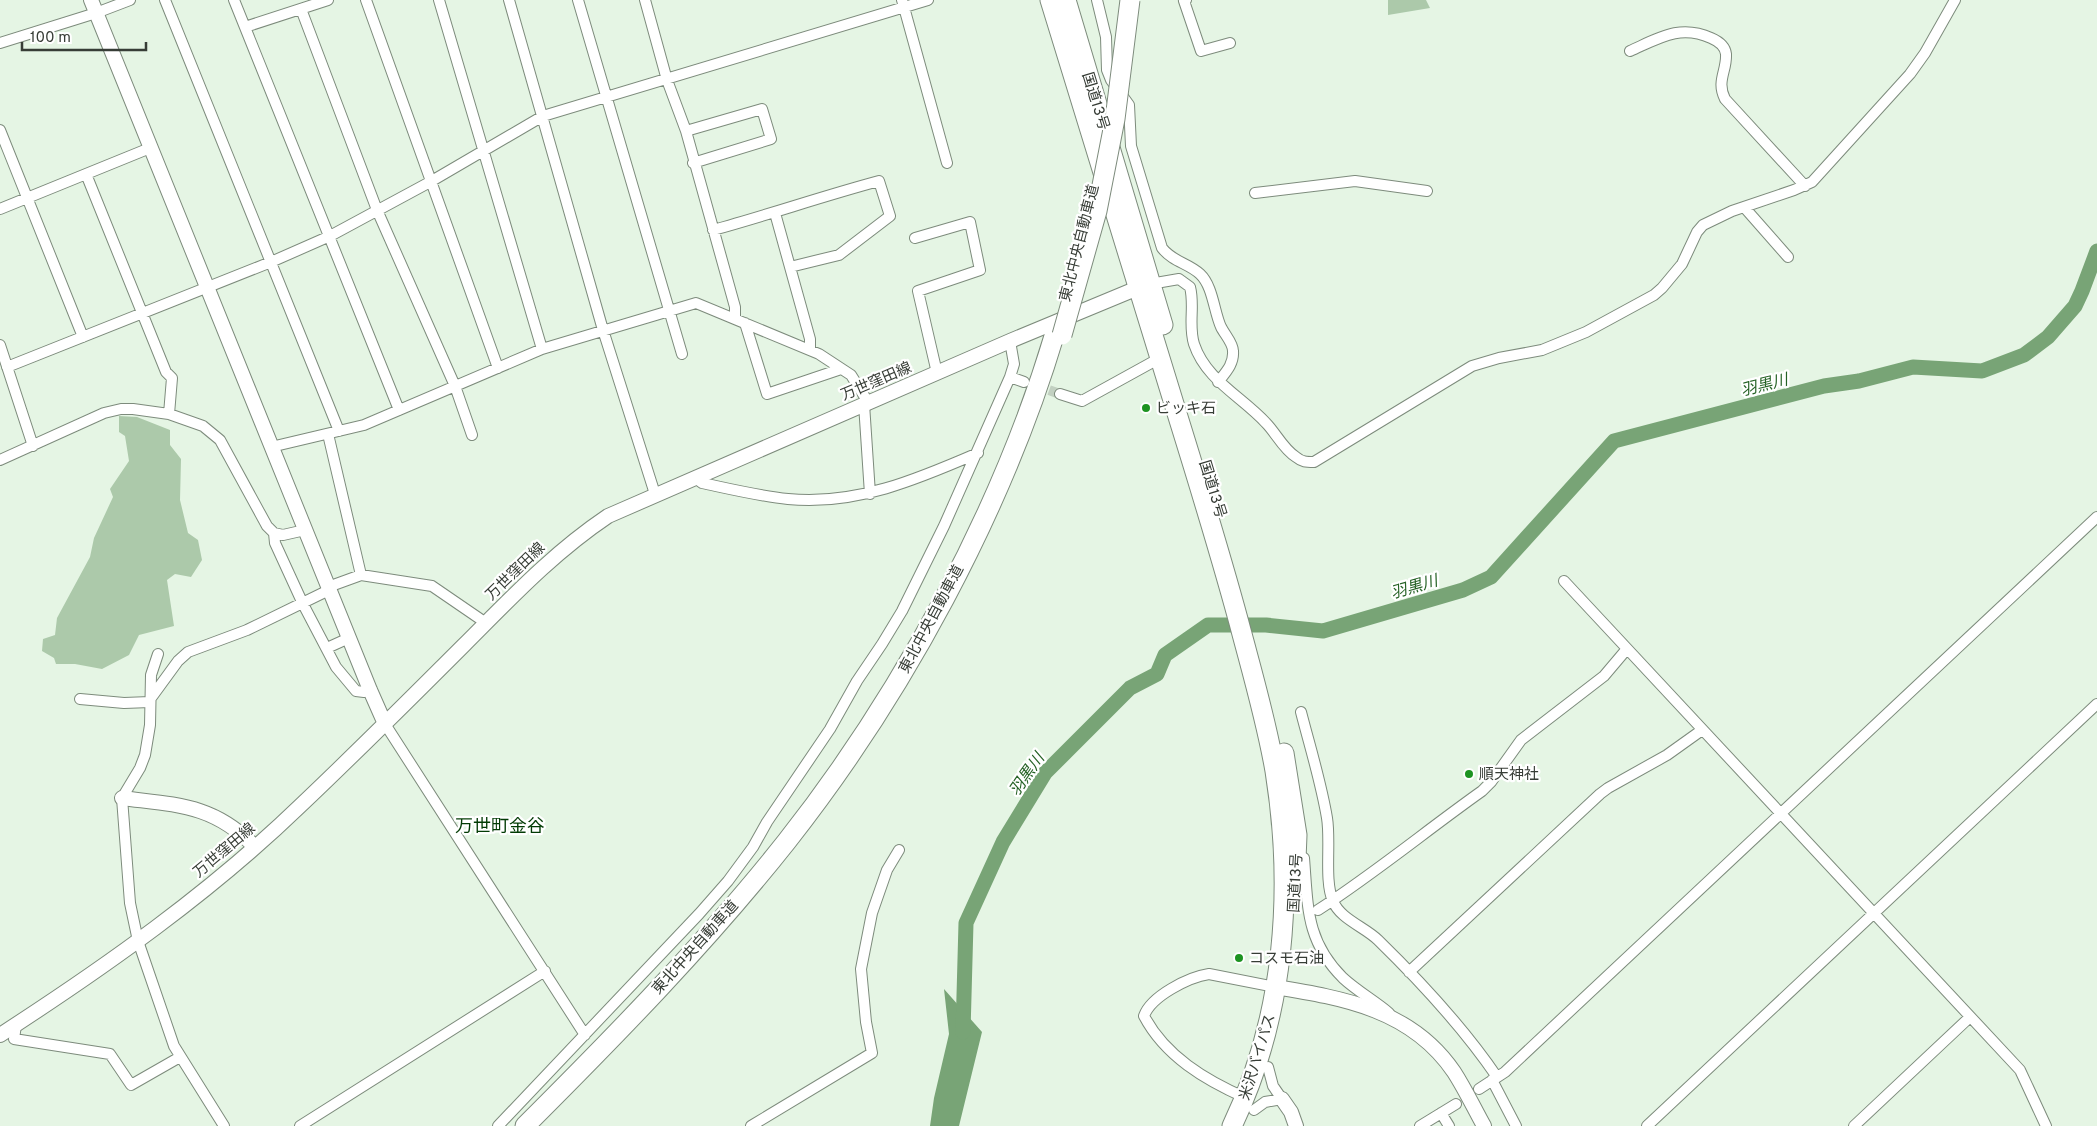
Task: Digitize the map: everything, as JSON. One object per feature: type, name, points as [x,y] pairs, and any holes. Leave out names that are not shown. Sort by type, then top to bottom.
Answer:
[{"type":"highway","name":"国道13号","points":[[1050,0],[1144,286],[1227,555],[1295,818],[1297,835],[1296,870],[1281,988]]},
{"type":"highway","name":"国道13号","points":[[1066,0],[1144,286],[1160,358],[1227,555]]},
{"type":"highway","name":"東北中央自動車道","points":[[536,1126],[659,1000],[749,902],[797,843],[867,747],[902,693],[938,628],[992,522],[1042,400],[1090,207],[1114,72],[1122,0]]},
{"type":"highway","name":"東北中央自動車道","points":[[524,1126],[663,983],[788,839],[835,774],[895,685],[931,623],[991,502],[1058,334],[1099,202],[1115,119],[1130,0]]},
{"type":"highway","name":"国道13号","points":[[1267,704],[1283,839],[1284,895],[1280,962],[1281,988]]},
{"type":"highway","name":"米沢バイパス","points":[[1232,1126],[1249,1111],[1268,1067],[1281,988]]},
{"type":"highway","name":"米沢バイパス","points":[[1249,1111],[1267,1030],[1281,988]]},
{"type":"main road","points":[[90,0],[348,638],[385,724]]},
{"type":"main road","name":"万世窪田線","points":[[0,1035],[138,941],[254,846],[298,808],[385,724],[551,558],[608,516],[1010,341],[1144,286]]},
{"type":"main road","points":[[122,798],[193,808],[219,819],[254,846]]},
{"type":"main road","points":[[1281,988],[1357,1003],[1398,1020],[1418,1034],[1441,1056],[1454,1072],[1484,1126]]},
{"type":"main road","points":[[1282,1099],[1291,1112],[1296,1126]]},
{"type":"street","points":[[0,43],[96,13],[130,0]]},
{"type":"street","points":[[165,0],[339,431]]},
{"type":"street","points":[[234,0],[399,410]]},
{"type":"street","points":[[245,27],[328,0]]},
{"type":"street","points":[[366,0],[498,368]]},
{"type":"street","points":[[439,0],[542,349]]},
{"type":"street","points":[[509,0],[603,330],[655,494]]},
{"type":"street","points":[[578,0],[682,354]]},
{"type":"street","points":[[645,0],[667,80],[686,130],[693,163],[735,307],[767,394],[841,369]]},
{"type":"street","points":[[7,367],[207,288],[330,236],[430,182],[543,116],[667,80],[903,4],[928,0]]},
{"type":"street","points":[[1097,0],[1106,37],[1107,70],[1111,80],[1128,105],[1131,146],[1162,248],[1169,257],[1201,275],[1211,296],[1222,329],[1233,350],[1233,360],[1229,369],[1218,382]]},
{"type":"street","points":[[1186,0],[1184,1],[1201,51],[1230,42]]},
{"type":"street","points":[[1144,286],[1179,279],[1190,287],[1192,305],[1190,330],[1194,345],[1207,370],[1218,382],[1266,423],[1294,456],[1303,462],[1314,462],[1472,366],[1555,346],[1586,332],[1654,295],[1675,274],[1697,232],[1703,225],[1744,207],[1805,186],[1819,175],[1910,74],[1921,59],[1955,0]]},
{"type":"street","points":[[903,4],[947,163]]},
{"type":"street","points":[[301,9],[377,210],[455,386],[472,435]]},
{"type":"street","points":[[1630,51],[1662,36],[1682,31],[1701,34],[1717,40],[1724,46],[1726,54],[1720,85],[1725,99],[1805,186]]},
{"type":"street","points":[[686,130],[762,109],[771,139],[693,163]]},
{"type":"street","points":[[0,130],[83,337]]},
{"type":"street","points":[[0,209],[150,148]]},
{"type":"street","points":[[86,174],[166,372],[172,378],[169,414]]},
{"type":"street","points":[[712,230],[775,213],[822,196],[879,181],[890,216],[839,255],[790,268]]},
{"type":"street","points":[[1254,193],[1355,181],[1427,191]]},
{"type":"street","points":[[1744,207],[1788,257]]},
{"type":"street","points":[[775,213],[810,339],[810,350]]},
{"type":"street","points":[[915,238],[970,222],[980,270],[918,291],[937,373]]},
{"type":"street","points":[[272,447],[364,424],[542,349],[696,303],[810,350],[836,364],[851,375],[866,403],[870,494]]},
{"type":"street","points":[[498,1126],[728,881],[753,847],[767,822],[830,730],[856,681],[882,644],[902,610],[932,552],[978,453],[1014,364],[1010,341]]},
{"type":"street","points":[[0,345],[32,446]]},
{"type":"street","points":[[1060,394],[1082,401],[1160,358]]},
{"type":"street","points":[[1010,377],[1024,382]]},
{"type":"street","points":[[0,460],[104,413],[121,409],[169,414],[203,426],[220,440],[267,526],[274,533],[283,535],[305,530]]},
{"type":"street","points":[[328,434],[361,575]]},
{"type":"street","points":[[694,477],[702,483],[789,499],[836,499],[870,494],[945,468],[978,453]]},
{"type":"street","points":[[1479,1089],[1495,1079],[2097,517]]},
{"type":"street","points":[[274,533],[275,543],[303,604],[336,667],[356,691],[364,692],[370,690]]},
{"type":"street","points":[[80,699],[124,704],[150,700],[178,660],[198,646],[248,630],[303,604],[328,588],[361,575],[432,586],[486,623]]},
{"type":"street","points":[[1564,581],[1626,650],[2020,1070],[2046,1126]]},
{"type":"street","points":[[327,648],[348,638]]},
{"type":"street","points":[[1318,910],[1365,879],[1398,852],[1482,791],[1491,782],[1520,740],[1604,676],[1626,650]]},
{"type":"street","points":[[158,654],[151,675],[148,740],[145,755],[140,768],[122,798],[130,903],[138,941],[180,1057],[224,1126]]},
{"type":"street","points":[[1647,1126],[2097,704]]},
{"type":"street","points":[[1300,712],[1327,818],[1332,901],[1345,916],[1376,938],[1473,1043],[1495,1079],[1516,1126]]},
{"type":"street","points":[[385,724],[585,1035]]},
{"type":"street","points":[[1409,972],[1600,794],[1668,756],[1702,730]]},
{"type":"street","points":[[1295,818],[1302,841],[1309,921],[1317,944],[1344,979],[1398,1020]]},
{"type":"street","points":[[751,1126],[872,1053],[866,1022],[861,969],[872,913],[887,870],[900,850]]},
{"type":"street","points":[[300,1126],[544,971]]},
{"type":"street","points":[[1268,1067],[1273,1086],[1282,1099],[1265,1102],[1249,1111],[1187,1066],[1150,1028],[1144,1016],[1147,1009],[1167,991],[1199,976],[1209,974],[1281,988]]},
{"type":"street","points":[[1854,1126],[1904,1081],[1970,1016]]},
{"type":"street","points":[[16,1025],[14,1039],[110,1054],[132,1085],[180,1057]]},
{"type":"street","points":[[1420,1126],[1456,1104]]},
{"type":"street","points":[[1441,1113],[1449,1126]]},
{"type":"shaded area","points":[[1388,0],[1426,0],[1430,8],[1388,15]]},
{"type":"shaded area","points":[[119,416],[137,417],[170,430],[170,445],[181,459],[180,500],[188,533],[198,540],[202,560],[191,577],[175,574],[167,580],[174,626],[139,635],[129,655],[102,669],[75,664],[56,664],[54,658],[42,651],[43,639],[55,635],[57,618],[90,557],[94,538],[113,497],[110,489],[129,461],[125,436],[119,432]]},
{"type":"shaded area","points":[[944,989],[982,1032],[959,1126],[930,1126],[934,1098],[949,1034]]},
{"type":"waterway","name":"羽黒川","points":[[963,1032],[966,923],[1003,842],[1045,773],[1130,688],[1157,674],[1165,655],[1208,625],[1266,625],[1323,631],[1463,590],[1491,577],[1614,441],[1824,386],[1859,381],[1913,367],[1982,371],[2024,355],[2048,337],[2075,306],[2097,251]]},
{"type":"tunnel","points":[[1035,385],[1060,394]]},
{"type":"place","name":"ビッキ石","points":[[1146,408]]},
{"type":"place","name":"順天神社","points":[[1469,774]]},
{"type":"place","name":"コスモ石油","points":[[1239,958]]},
{"type":"district","name":"万世町金谷","points":[[500,826]]}]
